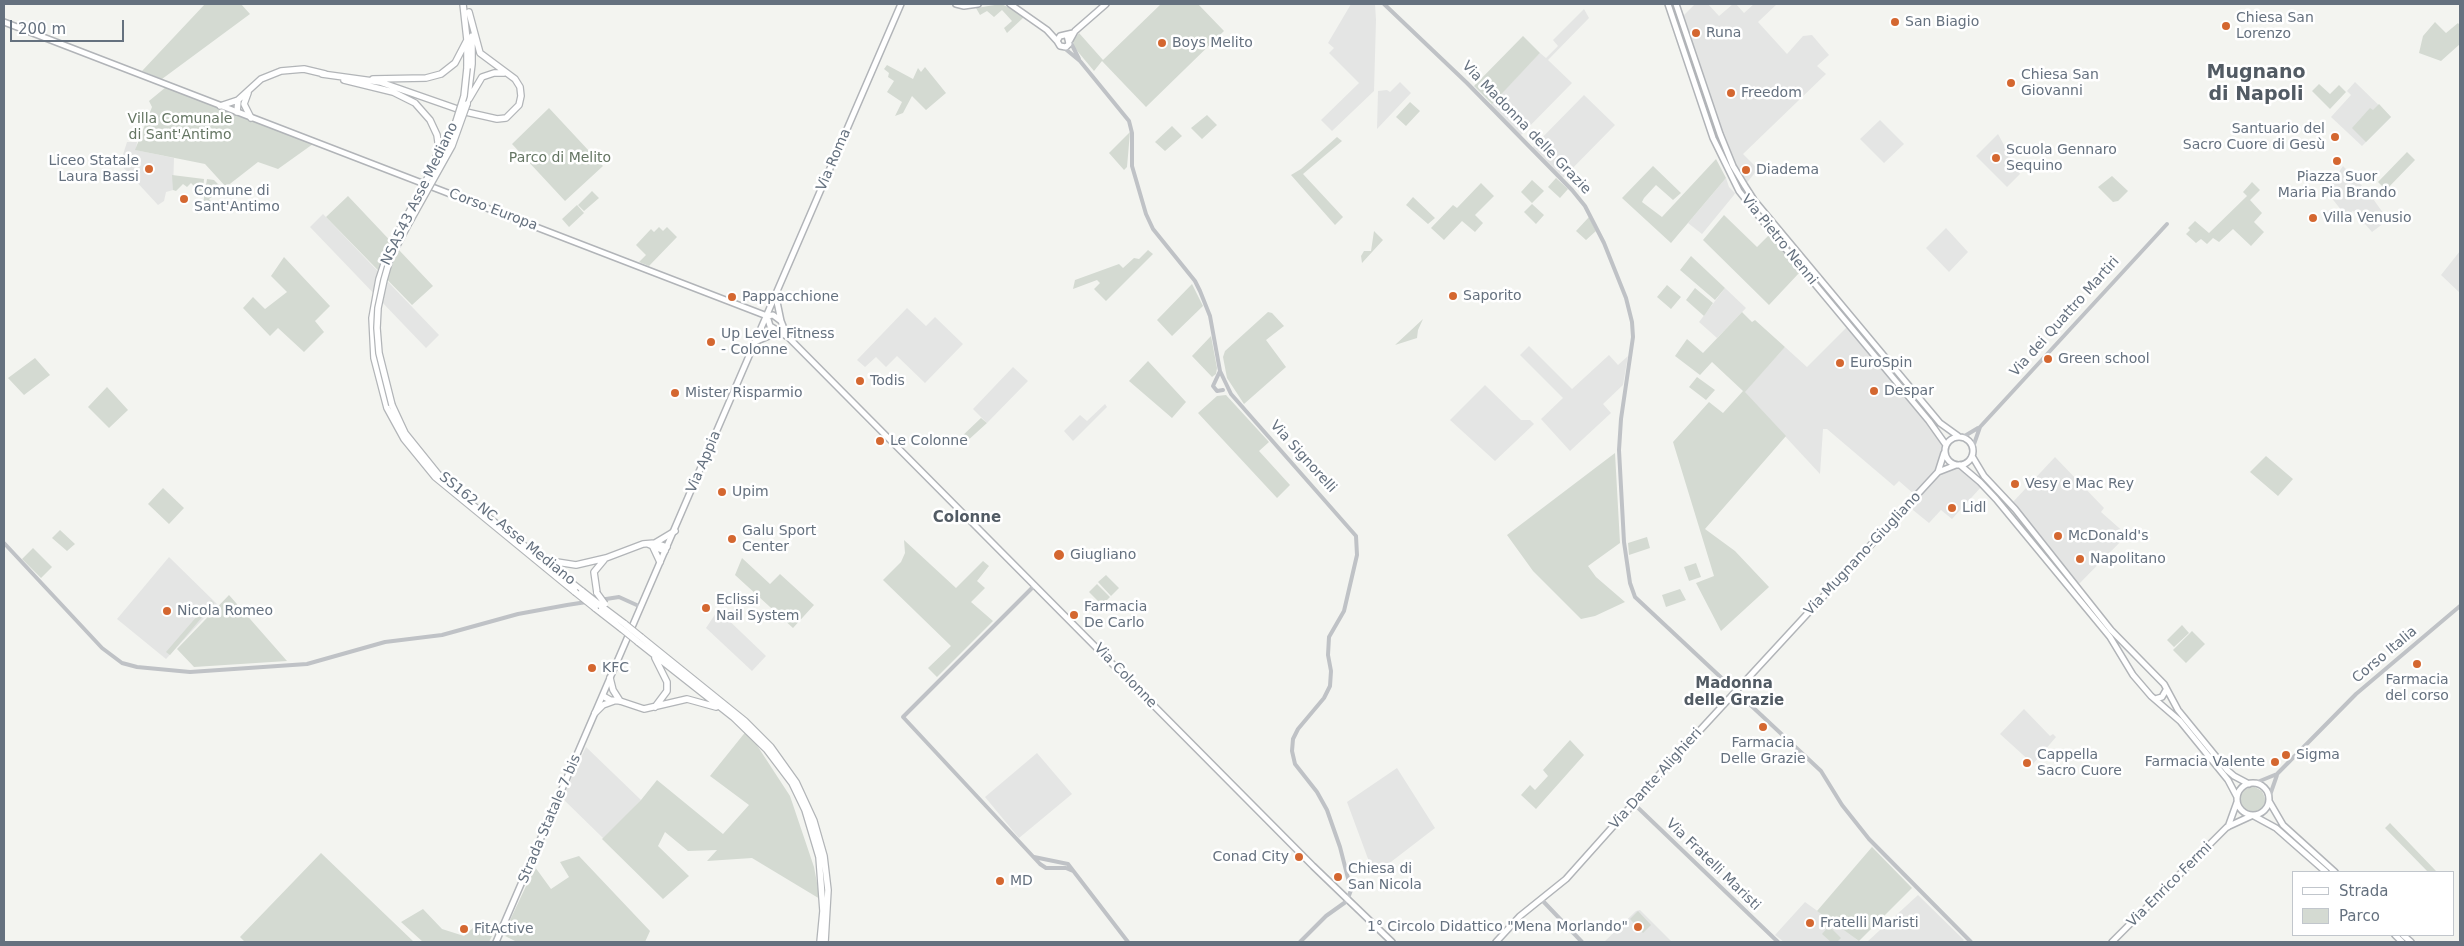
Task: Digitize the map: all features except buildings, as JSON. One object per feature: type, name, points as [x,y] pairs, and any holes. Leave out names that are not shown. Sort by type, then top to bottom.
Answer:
[{"type":"highway","points":[[462,4],[469,68]]},
{"type":"highway","points":[[468,4],[469,68]]},
{"type":"highway","points":[[322,74],[367,80],[497,119],[510,116],[519,105],[521,91],[512,77],[480,53],[469,12]]},
{"type":"highway","points":[[367,80],[426,78],[441,74],[455,63],[467,40]]},
{"type":"highway","name":"NSA543 Asse Mediano","points":[[390,407],[377,328],[378,308],[384,280],[390,259],[452,146],[467,104],[469,68]]},
{"type":"highway","name":"NSA543 Asse Mediano","points":[[390,407],[374,358],[372,337],[374,299],[386,258],[453,132],[464,96],[469,68]]},
{"type":"highway","points":[[220,106],[238,100],[261,79],[281,71],[304,69],[392,92],[414,103],[430,120],[437,135],[439,149],[431,172]]},
{"type":"highway","points":[[467,104],[480,79],[494,73],[512,77]]},
{"type":"highway","points":[[237,112],[244,104],[248,91]]},
{"type":"highway","points":[[237,112],[238,100]]},
{"type":"highway","points":[[244,104],[252,118]]},
{"type":"highway","name":"SS162 NC Asse Mediano","points":[[390,407],[405,433],[438,474],[465,499],[600,606],[639,639],[652,654]]},
{"type":"highway","name":"SS162 NC Asse Mediano","points":[[390,407],[404,439],[434,477],[575,592],[618,618],[624,627]]},
{"type":"highway","points":[[542,559],[576,565],[652,545],[674,531]]},
{"type":"highway","points":[[652,545],[666,549]]},
{"type":"highway","points":[[652,545],[660,562]]},
{"type":"highway","points":[[600,606],[596,593],[594,572],[598,564],[606,558]]},
{"type":"highway","points":[[639,639],[745,721],[771,747],[796,782],[814,821],[824,856],[828,890],[825,942]]},
{"type":"highway","points":[[652,654],[667,682],[667,691],[654,708]]},
{"type":"highway","points":[[652,654],[733,717],[767,750],[792,783],[805,810],[819,857],[823,911],[820,942]]},
{"type":"highway","points":[[610,678],[616,699]]},
{"type":"highway","points":[[603,695],[635,708],[654,708],[675,701],[687,700],[712,704],[733,717]]},
{"type":"highway","points":[[595,713],[603,705],[616,699]]},
{"type":"main road","name":"Via Roma","points":[[768,316],[901,4]]},
{"type":"main road","points":[[956,4],[962,6],[978,4]]},
{"type":"main road","points":[[1010,4],[1047,30],[1059,46],[1063,47],[1068,46],[1069,39],[1075,32],[1106,4]]},
{"type":"main road","name":"Via Pietro Nenni","points":[[1668,4],[1713,138],[1739,190],[1769,229],[1929,420],[1946,444]]},
{"type":"main road","name":"Via Pietro Nenni","points":[[1676,4],[1720,134],[1733,166],[1744,186],[1940,423],[1960,436]]},
{"type":"main road","name":"Corso Europa","points":[[4,22],[768,316],[773,315],[781,320]]},
{"type":"main road","points":[[1057,41],[1060,36],[1069,39]]},
{"type":"main road","points":[[776,296],[781,320],[788,337]]},
{"type":"main road","points":[[768,316],[770,326],[788,337]]},
{"type":"main road","name":"Via Appia","points":[[610,678],[768,316]]},
{"type":"main road","points":[[757,341],[778,332]]},
{"type":"main road","name":"Via Colonne","points":[[788,337],[1347,900],[1392,942]]},
{"type":"main road","points":[[1958,465],[1968,462],[1972,456],[1973,447],[1969,440],[1960,436],[1951,438],[1946,444],[1944,453],[1948,461],[1958,465],[1980,482],[1996,499],[2110,636],[2127,666],[2155,699],[2180,721],[2228,780],[2242,811],[2268,822],[2325,871]]},
{"type":"main road","name":"Via Mugnano-Giugliano","points":[[1787,636],[1938,472],[1944,453]]},
{"type":"main road","points":[[1972,456],[1984,476],[2015,509],[2111,630],[2161,681],[2178,710],[2227,770],[2236,778],[2265,788],[2283,825],[2335,871]]},
{"type":"main road","name":"Via Mugnano-Giugliano","points":[[1938,472],[1958,465]]},
{"type":"main road","name":"Via Dante Alighieri","points":[[1496,942],[1520,916],[1566,879],[1787,636]]},
{"type":"main road","points":[[2127,666],[2130,661],[2138,659]]},
{"type":"main road","name":"Strada Statale 7 bis","points":[[496,942],[610,678]]},
{"type":"main road","points":[[2155,699],[2162,697],[2166,690]]},
{"type":"main road","points":[[2237,800],[2241,788],[2252,784]]},
{"type":"main road","points":[[2252,816],[2264,811],[2269,799]]},
{"type":"main road","name":"Via Enrico Fermi","points":[[2227,827],[2237,800]]},
{"type":"main road","name":"Via Enrico Fermi","points":[[2112,942],[2227,827],[2252,816]]},
{"type":"street","name":"Via Madonna delle Grazie","points":[[1384,4],[1467,83],[1572,190],[1586,206],[1595,222],[1626,298],[1632,322],[1633,337],[1621,419],[1619,450],[1622,515],[1632,588],[1638,601],[1821,771],[1849,814],[1869,839],[1971,942]]},
{"type":"street","points":[[1069,39],[1080,61]]},
{"type":"street","points":[[1063,47],[1080,61],[1129,121],[1132,128],[1132,166],[1146,214],[1153,229],[1195,281],[1210,317],[1220,371],[1226,385],[1223,390],[1217,391],[1213,384],[1220,371]]},
{"type":"street","name":"Via dei Quattro Martiri","points":[[1973,447],[1980,427],[2167,224]]},
{"type":"street","points":[[1217,379],[1223,379]]},
{"type":"street","name":"Via Signorelli","points":[[1226,385],[1231,394],[1356,536],[1357,555],[1344,611],[1329,637],[1330,686],[1293,739],[1295,764],[1317,792],[1327,810],[1350,884],[1351,890],[1347,900]]},
{"type":"street","name":"Via Signorelli","points":[[1223,390],[1231,394]]},
{"type":"street","name":"Via dei Quattro Martiri","points":[[1960,436],[1980,427]]},
{"type":"street","points":[[4,543],[102,648],[122,663],[137,667],[190,672],[307,664],[385,642],[442,635],[518,614],[567,605],[619,597],[641,607]]},
{"type":"street","points":[[1035,585],[903,717],[1043,866],[1073,871]]},
{"type":"street","name":"Corso Italia","points":[[2278,774],[2356,694],[2460,606]]},
{"type":"street","points":[[2252,784],[2278,774]]},
{"type":"street","points":[[2269,799],[2278,774]]},
{"type":"street","name":"Via Fratelli Maristi","points":[[1633,804],[1778,942]]},
{"type":"street","points":[[1034,857],[1065,863],[1128,942]]},
{"type":"street","points":[[1043,866],[1046,860]]},
{"type":"street","points":[[1057,862],[1059,868]]},
{"type":"street","points":[[1059,868],[1065,863]]},
{"type":"street","points":[[1300,942],[1326,916],[1347,900]]},
{"type":"street","points":[[1541,900],[1582,942]]},
{"type":"shaded area","points":[[1351,4],[1375,4],[1374,91],[1332,131],[1321,120],[1359,83],[1329,53],[1334,48],[1328,43]]},
{"type":"shaded area","points":[[1695,4],[1708,4],[1719,16],[1733,4],[1736,4],[1744,13],[1754,4],[1777,4],[1758,22],[1787,54],[1803,36],[1812,35],[1829,55],[1817,66],[1826,74],[1743,154],[1758,169],[1745,185],[1725,142],[1682,17]]},
{"type":"shaded area","points":[[1584,9],[1589,18],[1548,60],[1572,83],[1519,137],[1490,105],[1540,53],[1546,58],[1558,46],[1553,40]]},
{"type":"shaded area","points":[[1400,82],[1411,93],[1377,129],[1378,91],[1387,90],[1390,92]]},
{"type":"shaded area","points":[[2355,82],[2391,117],[2362,146],[2331,117],[2351,95],[2347,91]]},
{"type":"shaded area","points":[[1584,95],[1615,125],[1562,179],[1531,149]]},
{"type":"shaded area","points":[[1880,120],[1904,144],[1884,163],[1860,139]]},
{"type":"shaded area","name":"Scuola Gennaro Sequino","points":[[1998,134],[2020,174],[2007,187],[1976,156]]},
{"type":"shaded area","name":"Liceo Statale Laura Bassi","points":[[127,142],[137,142],[136,150],[174,158],[173,190],[166,192],[164,201],[158,205],[120,164]]},
{"type":"shaded area","points":[[2343,166],[2369,193],[2388,220],[2372,232],[2365,224],[2363,225],[2353,211],[2346,216],[2326,191]]},
{"type":"shaded area","points":[[1726,178],[1729,187],[1735,193],[1702,234],[1688,223]]},
{"type":"shaded area","points":[[323,214],[439,335],[426,348],[310,227]]},
{"type":"shaded area","points":[[1946,228],[1968,252],[1949,272],[1926,248]]},
{"type":"shaded area","points":[[2460,251],[2460,293],[2441,275]]},
{"type":"shaded area","points":[[1725,288],[1746,308],[1717,338],[1699,322]]},
{"type":"shaded area","points":[[907,308],[926,326],[935,317],[963,344],[925,383],[897,356],[886,367],[876,357],[865,367],[857,360]]},
{"type":"shaded area","points":[[1848,326],[1924,417],[1944,445],[1937,471],[1915,495],[1899,481],[1894,486],[1827,429],[1823,429],[1820,474],[1744,392],[1785,347],[1807,367]]},
{"type":"shaded area","points":[[1529,346],[1572,389],[1609,355],[1618,365],[1628,356],[1623,385],[1603,404],[1611,413],[1570,451],[1541,419],[1563,398],[1520,355]]},
{"type":"shaded area","points":[[1013,367],[1028,381],[987,423],[973,409]]},
{"type":"shaded area","points":[[1485,385],[1521,420],[1530,420],[1534,424],[1495,461],[1450,420]]},
{"type":"shaded area","points":[[1105,404],[1107,407],[1073,441],[1064,431],[1080,415],[1087,421]]},
{"type":"shaded area","points":[[2055,457],[2104,508],[2101,512],[2127,535],[2078,585],[2012,503]]},
{"type":"shaded area","points":[[1956,466],[1960,467],[1982,486],[1952,519],[1941,510],[1929,523],[1908,506],[1939,474]]},
{"type":"shaded area","name":"Nicola Romeo","points":[[169,557],[217,604],[166,659],[117,619]]},
{"type":"shaded area","points":[[718,610],[766,656],[752,671],[706,628]]},
{"type":"shaded area","points":[[2024,709],[2050,736],[2053,734],[2056,737],[2033,764],[2000,734]]},
{"type":"shaded area","points":[[586,747],[641,800],[604,839],[562,798]]},
{"type":"shaded area","points":[[1037,753],[1072,794],[1019,838],[985,797]]},
{"type":"shaded area","points":[[1397,768],[1435,828],[1374,875],[1347,802]]},
{"type":"shaded area","points":[[1918,895],[1964,940],[1962,942],[1867,942]]},
{"type":"shaded area","name":"Fratelli Maristi","points":[[1805,902],[1859,941],[1784,942],[1775,935]]},
{"type":"shaded area","name":"1° Circolo Didattico \"Mena Morlando\"","points":[[1640,910],[1672,942],[1604,942],[1636,911]]},
{"type":"green space","points":[[205,4],[241,4],[250,14],[162,79],[142,71]]},
{"type":"green space","points":[[1001,4],[1017,11],[1024,17],[1007,33],[1004,28],[1012,21],[1002,10],[994,17],[987,11],[980,15],[976,8]]},
{"type":"green space","points":[[1161,4],[1198,4],[1224,31],[1146,107],[1102,61],[1094,71],[1074,47],[1073,41],[1079,33],[1103,60]]},
{"type":"green space","points":[[2435,22],[2446,33],[2458,23],[2460,26],[2460,44],[2441,61],[2419,53],[2423,36]]},
{"type":"green space","points":[[1523,36],[1540,53],[1492,104],[1474,86]]},
{"type":"green space","points":[[887,65],[913,79],[918,68],[921,72],[925,67],[946,93],[926,110],[912,96],[903,113],[895,116],[902,102],[887,92],[894,81],[888,77],[889,73],[884,69]]},
{"type":"green space","points":[[2319,84],[2330,94],[2339,85],[2346,92],[2330,109],[2312,91]]},
{"type":"green space","name":"Villa Comunale di Sant'Antimo","points":[[166,87],[313,144],[278,169],[258,162],[226,187],[205,164],[135,150],[152,107],[149,101]]},
{"type":"green space","points":[[1410,102],[1420,111],[1406,126],[1396,117]]},
{"type":"green space","points":[[2379,104],[2391,117],[2366,142],[2352,128],[2370,108],[2373,110]]},
{"type":"green space","name":"Parco di Melito","points":[[549,108],[603,166],[565,201],[512,144]]},
{"type":"green space","points":[[1207,115],[1217,125],[1202,139],[1191,128]]},
{"type":"green space","points":[[1172,126],[1182,136],[1165,151],[1155,142]]},
{"type":"green space","points":[[1130,132],[1127,167],[1124,170],[1109,153]]},
{"type":"green space","points":[[1337,137],[1342,141],[1303,174],[1343,217],[1335,225],[1291,175],[1301,169]]},
{"type":"green space","points":[[2407,152],[2415,160],[2386,190],[2378,182]]},
{"type":"green space","points":[[1716,159],[1726,178],[1671,243],[1622,198],[1653,166],[1681,193],[1673,200],[1656,185],[1644,198],[1642,202],[1662,217]]},
{"type":"green space","points":[[172,175],[204,179],[203,191],[194,191],[196,188],[191,183],[187,187],[183,184],[176,191],[173,190]]},
{"type":"green space","points":[[2112,176],[2128,191],[2118,201],[2113,202],[2098,187]]},
{"type":"green space","points":[[1556,178],[1568,189],[1560,198],[1548,187]]},
{"type":"green space","points":[[207,179],[214,180],[223,189],[209,199],[212,203],[197,214],[195,211],[203,204]]},
{"type":"green space","points":[[1532,180],[1544,191],[1532,203],[1521,192]]},
{"type":"green space","points":[[2252,182],[2260,190],[2250,200],[2262,213],[2254,222],[2264,232],[2251,246],[2233,229],[2219,242],[2213,238],[2207,244],[2201,239],[2196,243],[2186,234],[2190,230],[2188,228],[2195,221],[2209,233],[2247,196],[2243,192]]},
{"type":"green space","points":[[1481,183],[1494,196],[1475,215],[1483,223],[1475,232],[1462,221],[1444,240],[1431,228],[1453,205],[1457,208]]},
{"type":"green space","points":[[592,191],[599,198],[584,211],[578,205]]},
{"type":"green space","points":[[348,196],[433,286],[412,305],[326,217]]},
{"type":"green space","points":[[1413,197],[1435,218],[1428,224],[1406,205]]},
{"type":"green space","points":[[1532,204],[1544,215],[1536,224],[1524,212]]},
{"type":"green space","points":[[577,205],[584,213],[569,227],[562,219]]},
{"type":"green space","points":[[1724,215],[1757,247],[1769,235],[1800,272],[1769,305],[1703,240]]},
{"type":"green space","points":[[1589,217],[1596,231],[1586,240],[1576,231]]},
{"type":"green space","points":[[659,227],[663,231],[667,227],[677,237],[649,266],[639,262],[646,255],[636,245],[651,229],[654,232]]},
{"type":"green space","points":[[1374,231],[1383,240],[1362,263],[1361,256],[1364,251],[1371,251]]},
{"type":"green space","points":[[1148,250],[1153,254],[1106,301],[1094,289],[1100,283],[1097,280],[1073,289],[1075,280],[1119,264],[1123,268],[1134,258],[1139,259]]},
{"type":"green space","points":[[1691,256],[1725,288],[1715,300],[1680,270]]},
{"type":"green space","points":[[284,257],[330,306],[315,321],[324,332],[304,352],[278,328],[270,336],[243,308],[253,297],[265,309],[287,292],[271,276]]},
{"type":"green space","points":[[1192,284],[1203,306],[1172,336],[1157,320]]},
{"type":"green space","points":[[1667,285],[1681,297],[1671,309],[1657,297]]},
{"type":"green space","points":[[1695,288],[1713,303],[1704,316],[1686,300]]},
{"type":"green space","points":[[1268,312],[1272,313],[1284,326],[1266,340],[1286,367],[1244,404],[1227,378],[1223,357],[1225,351]]},
{"type":"green space","points":[[1742,312],[1752,322],[1755,320],[1785,347],[1745,392],[1786,436],[1705,529],[1735,551],[1769,587],[1721,631],[1696,583],[1714,576],[1673,442],[1709,402],[1723,413],[1743,391],[1712,362],[1700,375],[1675,356],[1687,339],[1703,353]]},
{"type":"green space","points":[[1423,319],[1417,338],[1395,345]]},
{"type":"green space","points":[[1211,336],[1217,368],[1216,374],[1212,377],[1192,356]]},
{"type":"green space","points":[[35,358],[50,375],[24,395],[8,378]]},
{"type":"green space","points":[[1148,361],[1186,402],[1172,418],[1129,381]]},
{"type":"green space","points":[[1697,377],[1715,390],[1706,400],[1689,387]]},
{"type":"green space","points":[[107,387],[128,410],[109,428],[88,407]]},
{"type":"green space","points":[[1226,395],[1269,442],[1259,451],[1290,485],[1277,498],[1198,413],[1217,396]]},
{"type":"green space","points":[[981,418],[987,423],[965,443],[960,438]]},
{"type":"green space","points":[[1615,453],[1620,543],[1588,566],[1596,577],[1625,602],[1595,616],[1581,619],[1533,571],[1507,535]]},
{"type":"green space","points":[[2266,456],[2293,479],[2278,496],[2250,472]]},
{"type":"green space","points":[[163,488],[184,508],[169,524],[148,504]]},
{"type":"green space","points":[[60,530],[75,544],[67,551],[52,538]]},
{"type":"green space","points":[[1647,537],[1650,548],[1629,555],[1628,543]]},
{"type":"green space","points":[[904,540],[956,588],[983,561],[989,566],[977,581],[985,588],[971,602],[993,621],[937,677],[928,668],[951,646],[883,580],[901,562],[905,553]]},
{"type":"green space","points":[[33,548],[52,567],[41,578],[22,559]]},
{"type":"green space","points":[[742,558],[770,584],[780,574],[814,605],[793,628],[735,575]]},
{"type":"green space","points":[[1696,563],[1701,577],[1689,581],[1684,567]]},
{"type":"green space","points":[[1106,575],[1119,588],[1111,596],[1098,582]]},
{"type":"green space","points":[[1097,584],[1110,597],[1102,605],[1089,592]]},
{"type":"green space","points":[[1680,589],[1686,600],[1666,607],[1662,595]]},
{"type":"green space","points":[[229,595],[287,661],[194,667],[177,649]]},
{"type":"green space","points":[[211,600],[214,603],[170,655],[166,652]]},
{"type":"green space","points":[[2182,625],[2189,633],[2174,647],[2167,640]]},
{"type":"green space","points":[[2192,631],[2205,644],[2186,663],[2173,650]]},
{"type":"green space","points":[[747,730],[790,796],[814,867],[820,899],[752,858],[707,861],[717,850],[688,851],[665,832],[658,846],[689,876],[663,899],[602,839],[641,800],[657,780],[723,834],[749,805],[710,776]]},
{"type":"green space","points":[[1570,740],[1584,755],[1536,809],[1521,795],[1530,785],[1535,790],[1548,776],[1543,770]]},
{"type":"green space","points":[[2253,786],[2262,791],[2266,800],[2262,809],[2252,813],[2243,808],[2240,798],[2244,790]]},
{"type":"green space","points":[[2390,823],[2436,871],[2427,871],[2385,828]]},
{"type":"green space","points":[[1872,847],[1912,888],[1859,941],[1817,911]]},
{"type":"green space","points":[[321,853],[414,942],[245,942],[240,937]]},
{"type":"green space","points":[[579,856],[650,931],[645,942],[517,942],[503,935],[535,867],[551,889],[569,877],[560,862]]},
{"type":"green space","points":[[423,909],[442,929],[464,936],[474,927],[492,936],[489,942],[423,942],[401,922]]},
{"type":"green space","points":[[1638,911],[1651,925],[1643,933],[1630,919]]},
{"type":"green space","points":[[1829,926],[1841,938],[1837,942],[1831,942],[1822,934]]},
{"type":"place","name":"San Biagio","points":[[1895,22]]},
{"type":"place","name":"Chiesa San Lorenzo","points":[[2226,26]]},
{"type":"place","name":"Runa","points":[[1696,33]]},
{"type":"place","name":"Boys Melito","points":[[1162,43]]},
{"type":"place","name":"Chiesa San Giovanni","points":[[2011,83]]},
{"type":"place","name":"Freedom","points":[[1731,93]]},
{"type":"place","name":"Santuario del Sacro Cuore di Gesù","points":[[2335,137]]},
{"type":"place","name":"Scuola Gennaro Sequino","points":[[1996,158]]},
{"type":"place","name":"Piazza Suor Maria Pia Brando","points":[[2337,161]]},
{"type":"place","name":"Liceo Statale Laura Bassi","points":[[149,169]]},
{"type":"place","name":"Diadema","points":[[1746,170]]},
{"type":"place","name":"Comune di Sant'Antimo","points":[[184,199]]},
{"type":"place","name":"Villa Venusio","points":[[2313,218]]},
{"type":"place","name":"Saporito","points":[[1453,296]]},
{"type":"place","name":"Pappacchione","points":[[732,297]]},
{"type":"place","name":"Up Level Fitness - Colonne","points":[[711,342]]},
{"type":"place","name":"Green school","points":[[2048,359]]},
{"type":"place","name":"EuroSpin","points":[[1840,363]]},
{"type":"place","name":"Todis","points":[[860,381]]},
{"type":"place","name":"Despar","points":[[1874,391]]},
{"type":"place","name":"Mister Risparmio","points":[[675,393]]},
{"type":"place","name":"Le Colonne","points":[[880,441]]},
{"type":"place","name":"Vesy e Mac Rey","points":[[2015,484]]},
{"type":"place","name":"Upim","points":[[722,492]]},
{"type":"place","name":"Lidl","points":[[1952,508]]},
{"type":"place","name":"McDonald's","points":[[2058,536]]},
{"type":"place","name":"Galu Sport Center","points":[[732,539]]},
{"type":"place","name":"Giugliano","points":[[1059,555]]},
{"type":"place","name":"Napolitano","points":[[2080,559]]},
{"type":"place","name":"Eclissi Nail System","points":[[706,608]]},
{"type":"place","name":"Nicola Romeo","points":[[167,611]]},
{"type":"place","name":"Farmacia De Carlo","points":[[1074,615]]},
{"type":"place","name":"Farmacia del corso","points":[[2417,664]]},
{"type":"place","name":"KFC","points":[[592,668]]},
{"type":"place","name":"Farmacia Delle Grazie","points":[[1763,727]]},
{"type":"place","name":"Sigma","points":[[2286,755]]},
{"type":"place","name":"Farmacia Valente","points":[[2275,762]]},
{"type":"place","name":"Cappella Sacro Cuore","points":[[2027,763]]},
{"type":"place","name":"Conad City","points":[[1299,857]]},
{"type":"place","name":"Chiesa di San Nicola","points":[[1338,877]]},
{"type":"place","name":"MD","points":[[1000,881]]},
{"type":"place","name":"Fratelli Maristi","points":[[1810,923]]},
{"type":"place","name":"1° Circolo Didattico \"Mena Morlando\"","points":[[1638,927]]},
{"type":"place","name":"FitActive","points":[[464,929]]},
{"type":"district","name":"Mugnano di Napoli","points":[[2256,84]]},
{"type":"district","name":"Colonne","points":[[967,518]]},
{"type":"district","name":"Madonna delle Grazie","points":[[1734,692]]}]
